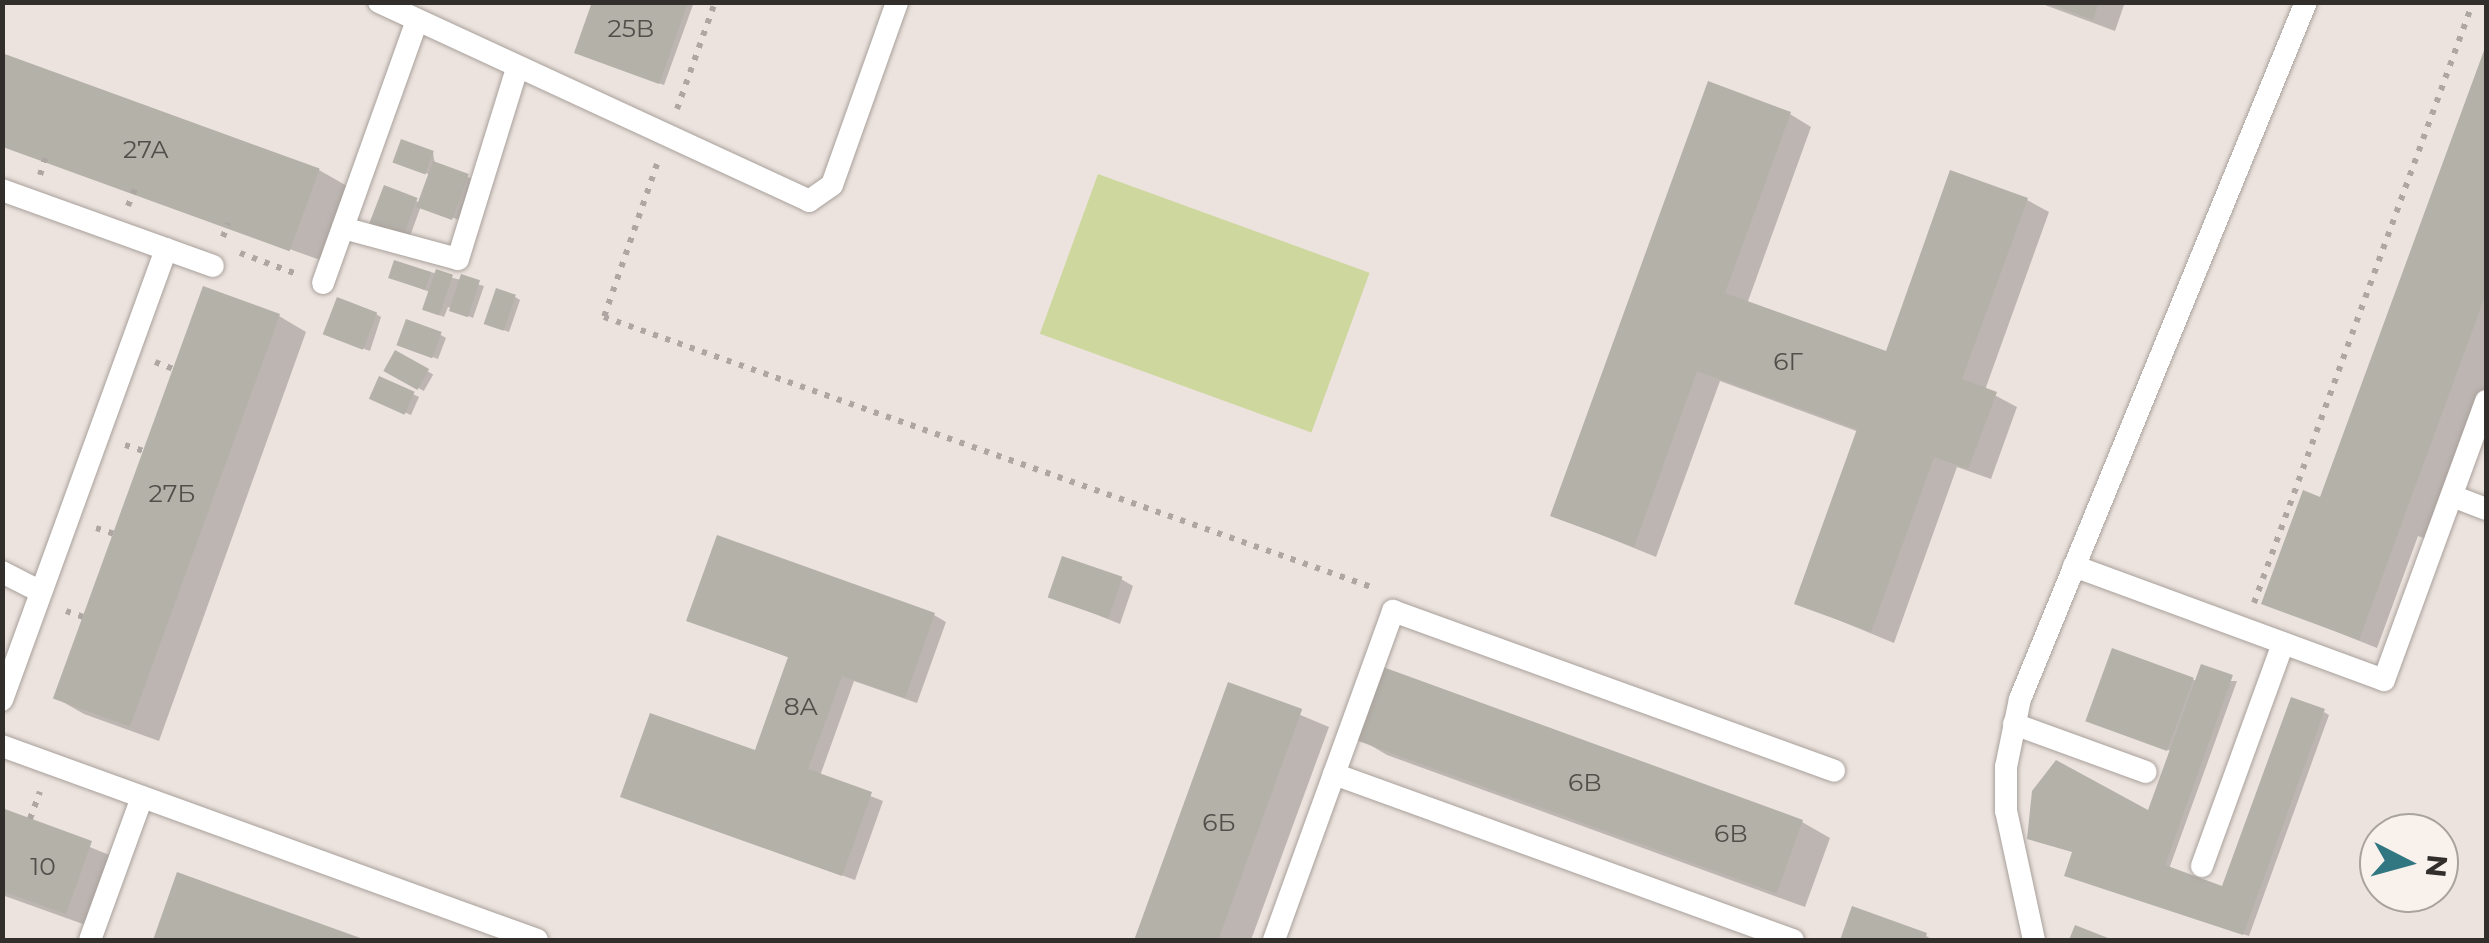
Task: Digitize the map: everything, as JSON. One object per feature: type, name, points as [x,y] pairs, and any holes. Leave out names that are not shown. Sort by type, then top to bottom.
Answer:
[{"type":"lane","points":[[379,2],[789,196],[818,198],[832,185],[897,2]]},
{"type":"lane","points":[[2034,940],[2006,811],[2014,724],[2074,566],[2306,2]]},
{"type":"lane","points":[[323,283],[418,21]]},
{"type":"lane","points":[[343,228],[458,259],[518,68]]},
{"type":"lane","points":[[2,190],[212,266]]},
{"type":"lane","points":[[2,700],[166,250]]},
{"type":"lane","points":[[2074,566],[2384,680],[2486,401]]},
{"type":"lane","points":[[2452,496],[2486,508]]},
{"type":"lane","points":[[2,572],[42,592]]},
{"type":"lane","points":[[1274,940],[1393,611],[1834,771]]},
{"type":"lane","points":[[2202,866],[2283,643]]},
{"type":"lane","points":[[2014,724],[2146,772]]},
{"type":"lane","points":[[2,746],[538,940]]},
{"type":"lane","points":[[1334,774],[1794,940]]},
{"type":"lane","points":[[90,940],[142,797]]},
{"type":"path","points":[[715,2],[604,317],[1398,597],[1393,611]]},
{"type":"path","points":[[2244,629],[2473,2]]},
{"type":"green space","points":[[1098,174],[1370,273],[1311,433],[1040,334]]},
{"type":"building","points":[[592,2],[688,2],[659,84],[574,53]]},
{"type":"building","points":[[2045,2],[2099,2],[2093,20]]},
{"type":"building","points":[[2486,45],[2486,293],[2359,640],[2261,604],[2303,490],[2320,497]]},
{"type":"building","points":[[2,53],[320,169],[290,251],[2,147]]},
{"type":"building","points":[[1708,81],[1791,112],[1725,293],[1886,351],[1950,170],[2028,198],[1962,379],[1997,392],[1968,469],[1934,457],[1871,632],[1794,604],[1857,429],[1697,371],[1634,547],[1550,516]]},
{"type":"building","points":[[401,139],[434,151],[425,174],[392,162]]},
{"type":"building","points":[[433,161],[469,174],[452,220],[416,207]]},
{"type":"building","points":[[384,185],[418,198],[403,237],[369,224]]},
{"type":"building","points":[[394,260],[431,272],[425,290],[388,278]]},
{"type":"building","points":[[436,269],[453,275],[439,316],[422,310]]},
{"type":"building","points":[[461,274],[480,280],[468,317],[449,311]]},
{"type":"building","points":[[203,286],[280,314],[130,727],[53,699]]},
{"type":"building","points":[[496,288],[516,295],[503,331],[484,324]]},
{"type":"building","points":[[337,297],[377,312],[363,350],[323,334]]},
{"type":"building","points":[[406,319],[442,332],[432,358],[396,345]]},
{"type":"building","points":[[395,350],[429,369],[417,390],[383,371]]},
{"type":"building","points":[[379,376],[415,392],[404,415],[369,399]]},
{"type":"building","points":[[717,535],[935,613],[905,698],[842,676],[808,769],[872,792],[842,876],[620,797],[650,713],[755,750],[788,657],[686,621]]},
{"type":"building","points":[[1062,556],[1123,577],[1108,618],[1048,598]]},
{"type":"building","points":[[2112,648],[2194,678],[2167,751],[2085,721]]},
{"type":"building","points":[[2201,664],[2233,675],[2165,865],[2222,886],[2291,697],[2325,709],[2243,935],[2064,876],[2072,852],[2027,839],[2032,791],[2056,760],[2148,810]]},
{"type":"building","points":[[1383,667],[1803,820],[1776,893],[1356,740]]},
{"type":"building","points":[[1228,682],[1302,709],[1218,940],[1134,940]]},
{"type":"building","points":[[2,808],[92,841],[66,914],[2,891]]},
{"type":"building","points":[[177,872],[366,940],[153,940]]},
{"type":"building","points":[[1852,906],[1927,933],[1925,940],[1840,940]]},
{"type":"building","points":[[2075,925],[2113,940],[2069,940]]}]
